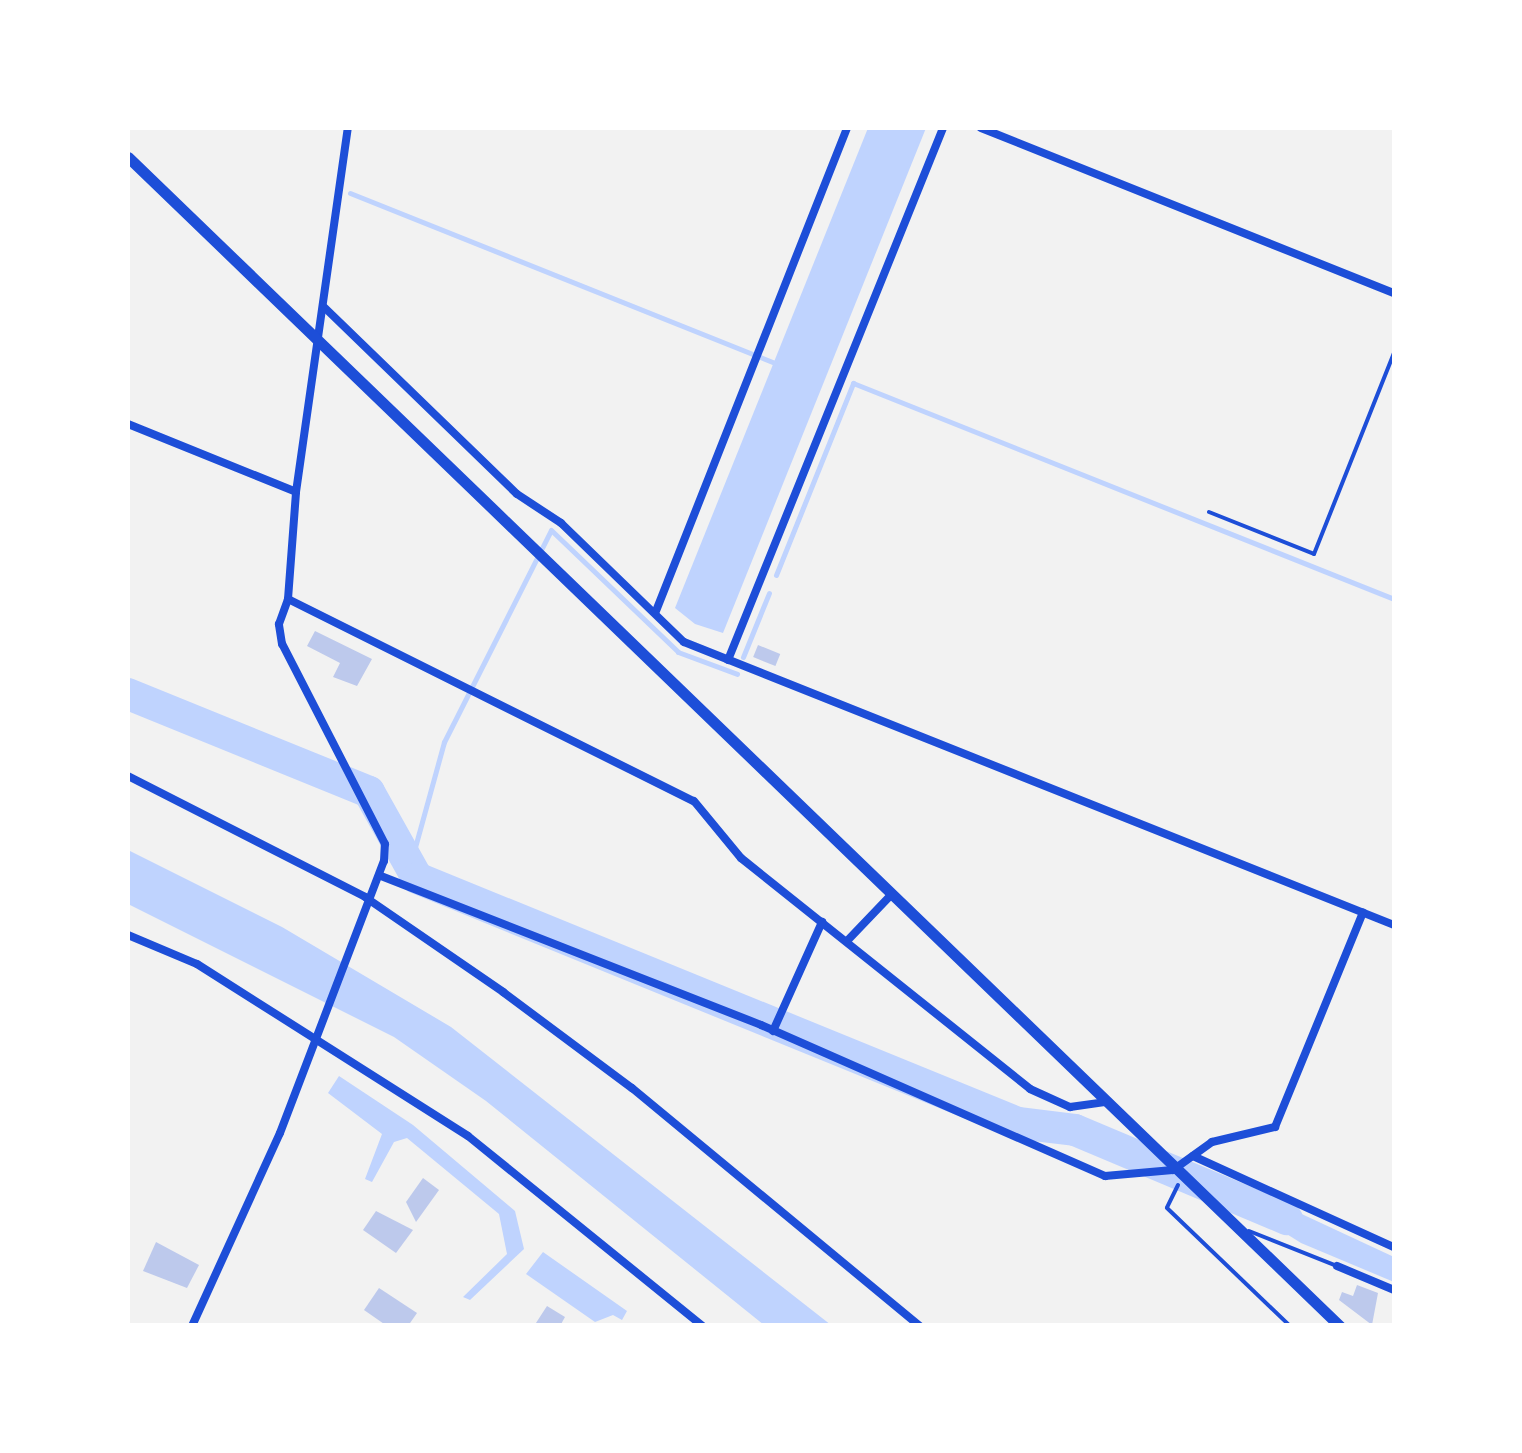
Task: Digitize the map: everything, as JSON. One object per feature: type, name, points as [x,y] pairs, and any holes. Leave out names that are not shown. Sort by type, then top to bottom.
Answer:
[{"type":"main road","points":[[128,157],[318,336],[890,895],[1340,1326]]},
{"type":"street","points":[[192,1326],[280,1133],[352,935],[381,876],[385,844],[282,644],[279,624],[288,599],[296,492],[348,128]]},
{"type":"street","points":[[656,611],[848,128]]},
{"type":"street","points":[[728,660],[943,128]]},
{"type":"street","points":[[981,128],[1394,294]]},
{"type":"street","points":[[325,308],[516,494],[560,523],[684,642],[1394,925]]},
{"type":"street","points":[[128,424],[296,492]]},
{"type":"street","points":[[288,599],[694,801],[741,858],[1030,1089],[1070,1107],[1105,1102]]},
{"type":"street","points":[[128,776],[369,900],[590,1056],[920,1326]]},
{"type":"street","points":[[381,876],[773,1031],[1105,1176],[1178,1173],[1192,1156],[1212,1142],[1275,1127],[1363,912]]},
{"type":"street","points":[[848,942],[890,895]]},
{"type":"street","points":[[773,1031],[822,922]]},
{"type":"street","points":[[128,935],[197,964],[468,1136],[703,1326]]},
{"type":"street","points":[[1192,1156],[1394,1248]]},
{"type":"street","points":[[1337,1266],[1394,1290]]},
{"type":"lane","points":[[1231,1224],[1337,1266]]},
{"type":"path","points":[[1209,512],[1314,554],[1394,353]]},
{"type":"path","points":[[1178,1173],[1167,1208],[1290,1326]]},
{"type":"water","points":[[868,128],[926,128],[723,633],[695,624],[675,608]]},
{"type":"water","points":[[128,850],[282,927],[451,1027],[831,1325],[764,1325],[486,1101],[394,1037],[128,904]]},
{"type":"water","points":[[339,1076],[413,1125],[515,1211],[524,1249],[470,1300],[463,1297],[507,1254],[499,1214],[407,1138],[394,1142],[372,1182],[365,1179],[382,1134],[328,1093]]},
{"type":"water","points":[[1244,1187],[1394,1257],[1394,1282],[1301,1243],[1247,1209]]},
{"type":"water","points":[[543,1252],[627,1311],[622,1320],[613,1315],[595,1322],[526,1274]]},
{"type":"building","points":[[315,631],[372,659],[357,686],[333,677],[340,663],[307,646]]},
{"type":"building","points":[[758,645],[780,654],[775,666],[753,657]]},
{"type":"building","points":[[423,1178],[439,1190],[416,1222],[406,1202]]},
{"type":"building","points":[[376,1211],[413,1230],[396,1253],[363,1230]]},
{"type":"building","points":[[156,1242],[199,1265],[187,1288],[143,1271]]},
{"type":"building","points":[[1357,1285],[1378,1293],[1372,1325],[1339,1300],[1342,1292],[1353,1296]]},
{"type":"building","points":[[379,1288],[417,1313],[408,1326],[387,1326],[364,1310]]},
{"type":"building","points":[[547,1306],[565,1317],[560,1326],[534,1326]]},
{"type":"waterway","points":[[350,193],[774,363]]},
{"type":"waterway","points":[[776,575],[853,383],[1394,599]]},
{"type":"waterway","points":[[409,869],[444,742],[551,530],[678,652],[737,674]]},
{"type":"waterway","points":[[743,657],[769,593]]},
{"type":"waterway","points":[[128,694],[369,792],[417,878],[1018,1123],[1075,1130],[1287,1219]]}]
